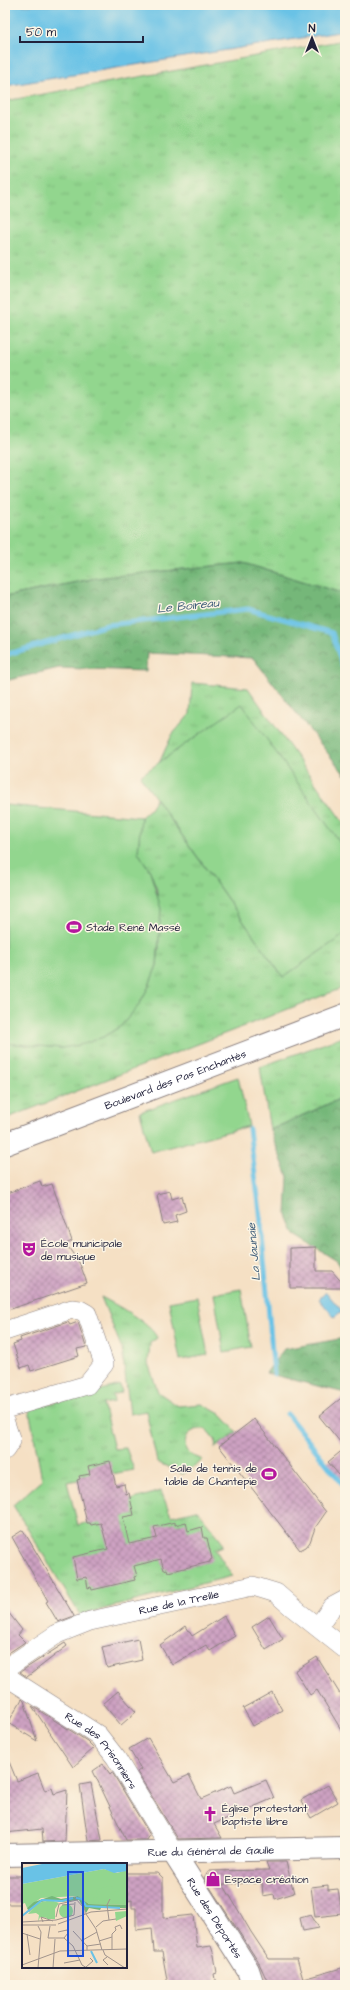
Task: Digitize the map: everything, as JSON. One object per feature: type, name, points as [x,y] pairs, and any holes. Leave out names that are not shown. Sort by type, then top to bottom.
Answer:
[{"type":"street","name":"Boulevard des Pas Enchantés","points":[[5,1144],[345,1015]]},
{"type":"street","points":[[5,1330],[72,1309],[80,1310],[87,1314],[104,1364],[87,1385],[5,1409]]},
{"type":"street","points":[[5,1423],[11,1441],[5,1450]]},
{"type":"street","name":"Rue de la Treille","points":[[5,1669],[57,1634],[90,1621],[254,1586],[276,1593],[345,1650]]},
{"type":"street","points":[[318,1627],[332,1607],[345,1600]]},
{"type":"street","name":"Rue des Prisonniers","points":[[5,1672],[12,1680],[98,1735],[116,1758],[173,1852]]},
{"type":"street","name":"Rue du Général de Gaulle","points":[[5,1855],[345,1848]]},
{"type":"street","name":"Rue des Déportés","points":[[173,1852],[248,1970],[253,1985]]},
{"type":"green space","points":[[345,40],[345,594],[243,563],[96,578],[5,597],[5,101]]},
{"type":"green space","points":[[243,563],[345,594],[345,775],[253,658],[147,653],[146,671],[59,668],[5,681],[5,597],[96,578]]},
{"type":"green space","points":[[192,683],[248,688],[345,825],[345,850],[242,705],[159,763],[172,735],[190,714]]},
{"type":"green space","points":[[242,704],[345,850],[345,934],[283,977],[140,776]]},
{"type":"green space","points":[[156,799],[283,977],[345,934],[345,987],[5,1119],[5,1043],[62,1048],[103,1037],[121,1026],[138,1006],[148,988],[157,965],[159,948],[157,890],[150,871],[138,852],[141,817],[150,809]]},
{"type":"green space","name":"Stade René Massé","points":[[5,805],[141,817],[138,852],[150,871],[161,909],[157,965],[148,988],[138,1006],[121,1026],[103,1037],[84,1044],[62,1048],[5,1043]]},
{"type":"green space","points":[[345,1036],[345,1088],[337,1100],[270,1130],[260,1067]]},
{"type":"green space","points":[[238,1077],[249,1126],[151,1152],[140,1112]]},
{"type":"green space","points":[[345,1088],[345,1274],[337,1261],[295,1235],[286,1213],[288,1177],[270,1130],[337,1100]]},
{"type":"green space","points":[[241,1289],[251,1347],[224,1352],[214,1294]]},
{"type":"green space","points":[[101,1297],[115,1304],[141,1321],[154,1333],[157,1338],[150,1343],[148,1363],[158,1392],[178,1406],[202,1404],[220,1414],[237,1432],[215,1448],[216,1441],[206,1429],[192,1431],[185,1440],[186,1450],[191,1455],[203,1460],[183,1474],[157,1462],[146,1411],[130,1414],[122,1349]]},
{"type":"green space","points":[[197,1297],[208,1355],[180,1360],[169,1302]]},
{"type":"green space","points":[[345,1338],[345,1393],[266,1373],[284,1349]]},
{"type":"green space","points":[[120,1385],[122,1392],[113,1395],[114,1402],[103,1404],[114,1449],[126,1448],[134,1470],[67,1482],[78,1525],[130,1512],[128,1501],[161,1491],[171,1516],[197,1510],[222,1541],[223,1546],[215,1549],[232,1576],[80,1615],[13,1505],[42,1480],[29,1409]]},
{"type":"water","points":[[5,5],[345,5],[345,31],[5,86]]},
{"type":"water","points":[[326,1292],[342,1311],[334,1317],[319,1299]]},
{"type":"building","name":"École municipale de musique","points":[[40,1181],[42,1187],[52,1184],[72,1241],[66,1244],[80,1264],[87,1283],[5,1311],[5,1194]]},
{"type":"building","points":[[170,1191],[172,1199],[182,1196],[186,1211],[175,1215],[177,1222],[163,1225],[157,1194]]},
{"type":"building","points":[[316,1247],[316,1271],[332,1271],[345,1286],[345,1288],[290,1288],[290,1248]]},
{"type":"building","points":[[68,1322],[70,1325],[78,1322],[86,1347],[77,1349],[79,1356],[31,1371],[29,1365],[21,1368],[13,1344],[21,1341],[20,1338]]},
{"type":"building","points":[[345,1395],[345,1448],[319,1416]]},
{"type":"building","name":"Salle de tennis de table de Chantepie","points":[[254,1419],[326,1512],[315,1528],[310,1542],[306,1547],[300,1550],[219,1446]]},
{"type":"building","points":[[345,1448],[345,1482],[328,1462]]},
{"type":"building","points":[[110,1461],[116,1486],[124,1484],[126,1494],[129,1493],[134,1515],[123,1517],[129,1544],[157,1538],[154,1527],[175,1522],[175,1525],[186,1522],[188,1531],[202,1527],[204,1538],[207,1538],[212,1559],[210,1562],[168,1572],[167,1569],[164,1570],[161,1559],[134,1566],[137,1576],[134,1577],[135,1580],[92,1590],[91,1587],[88,1588],[86,1577],[77,1579],[73,1557],[108,1549],[101,1523],[91,1525],[90,1523],[87,1523],[77,1480],[80,1479],[79,1476],[90,1474],[88,1466]]},
{"type":"building","points":[[23,1530],[74,1616],[58,1622],[46,1602],[48,1601],[12,1537]]},
{"type":"building","points":[[5,1608],[22,1630],[18,1635],[25,1642],[7,1654],[5,1652]]},
{"type":"building","points":[[224,1616],[235,1636],[210,1651],[206,1645],[172,1665],[160,1645],[186,1626],[192,1636]]},
{"type":"building","points":[[269,1616],[283,1639],[266,1650],[252,1627]]},
{"type":"building","points":[[138,1639],[142,1660],[107,1668],[102,1647]]},
{"type":"building","points":[[65,1643],[67,1646],[27,1677],[20,1672]]},
{"type":"building","points":[[317,1657],[340,1694],[345,1691],[345,1736],[317,1690],[310,1695],[295,1671]]},
{"type":"building","points":[[118,1691],[136,1712],[121,1725],[103,1704]]},
{"type":"building","points":[[272,1692],[282,1710],[253,1726],[243,1708]]},
{"type":"building","points":[[22,1699],[24,1701],[37,1741],[8,1723]]},
{"type":"building","points":[[32,1706],[87,1741],[94,1748],[73,1767]]},
{"type":"building","points":[[148,1738],[174,1782],[189,1775],[201,1799],[231,1786],[234,1793],[266,1780],[274,1798],[214,1824],[222,1838],[178,1839],[137,1772],[141,1769],[129,1749]]},
{"type":"building","points":[[5,1752],[17,1781],[38,1773],[45,1791],[52,1788],[54,1794],[67,1790],[65,1841],[43,1842],[42,1829],[5,1833]]},
{"type":"building","points":[[103,1764],[110,1774],[112,1772],[150,1835],[147,1840],[126,1840],[93,1771]]},
{"type":"building","points":[[91,1783],[102,1840],[88,1841],[80,1785]]},
{"type":"building","points":[[328,1785],[338,1802],[311,1818],[301,1800]]},
{"type":"building","points":[[266,1862],[286,1862],[294,1893],[275,1899],[274,1894],[263,1896],[262,1883],[223,1884],[251,1932],[269,1959],[297,1959],[303,1979],[345,1967],[345,1985],[269,1985],[259,1963],[204,1878],[208,1871],[269,1870]]},
{"type":"building","points":[[127,1873],[158,1873],[163,1878],[163,1918],[193,1915],[197,1948],[211,1946],[214,1955],[217,1973],[214,1974],[216,1985],[168,1985],[162,1952],[154,1952],[152,1928],[136,1930],[136,1908],[132,1908],[132,1900],[128,1901]]},
{"type":"building","points":[[5,1876],[22,1876],[22,1904],[5,1904]]},
{"type":"building","points":[[328,1885],[328,1890],[338,1889],[342,1914],[315,1917],[311,1887]]},
{"type":"building","points":[[311,1915],[319,1928],[303,1931],[300,1918]]},
{"type":"waterway","name":"Le Boireau","points":[[5,655],[107,625],[248,609],[332,633],[345,674]]},
{"type":"waterway","name":"La Jaunaie","points":[[249,1129],[260,1212],[274,1374]]},
{"type":"waterway","name":"La Jaunaie","points":[[287,1414],[345,1487]]},
{"type":"place","name":"Stade René Massé","points":[[74,927]]},
{"type":"place","name":"École municipale de musique","points":[[29,1249]]},
{"type":"place","name":"Salle de tennis de table de Chantepie","points":[[269,1474]]},
{"type":"place","name":"Église protestant baptiste libre","points":[[210,1814]]},
{"type":"place","name":"Espace création","points":[[213,1879]]}]
